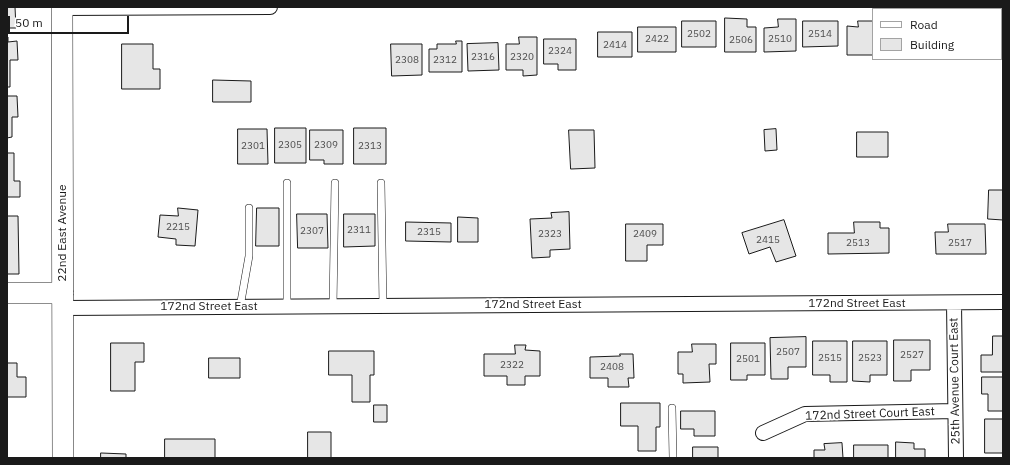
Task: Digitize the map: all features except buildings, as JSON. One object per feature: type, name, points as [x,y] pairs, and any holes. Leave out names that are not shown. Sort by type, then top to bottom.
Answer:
[{"type":"street","points":[[62,8],[270,7]]},
{"type":"street","name":"22nd East Avenue","points":[[62,8],[63,458]]},
{"type":"street","name":"172nd Street East","points":[[7,293],[63,301],[240,307],[1003,302]]},
{"type":"street","name":"25th Avenue Court East","points":[[954,303],[956,458]]},
{"type":"street","name":"172nd Street Court East","points":[[763,433],[805,414],[955,411]]},
{"type":"lane","points":[[287,183],[287,307]]},
{"type":"lane","points":[[333,306],[335,183]]},
{"type":"lane","points":[[381,183],[383,306]]},
{"type":"lane","points":[[240,307],[249,256],[249,208]]},
{"type":"lane","points":[[672,408],[673,458]]}]
